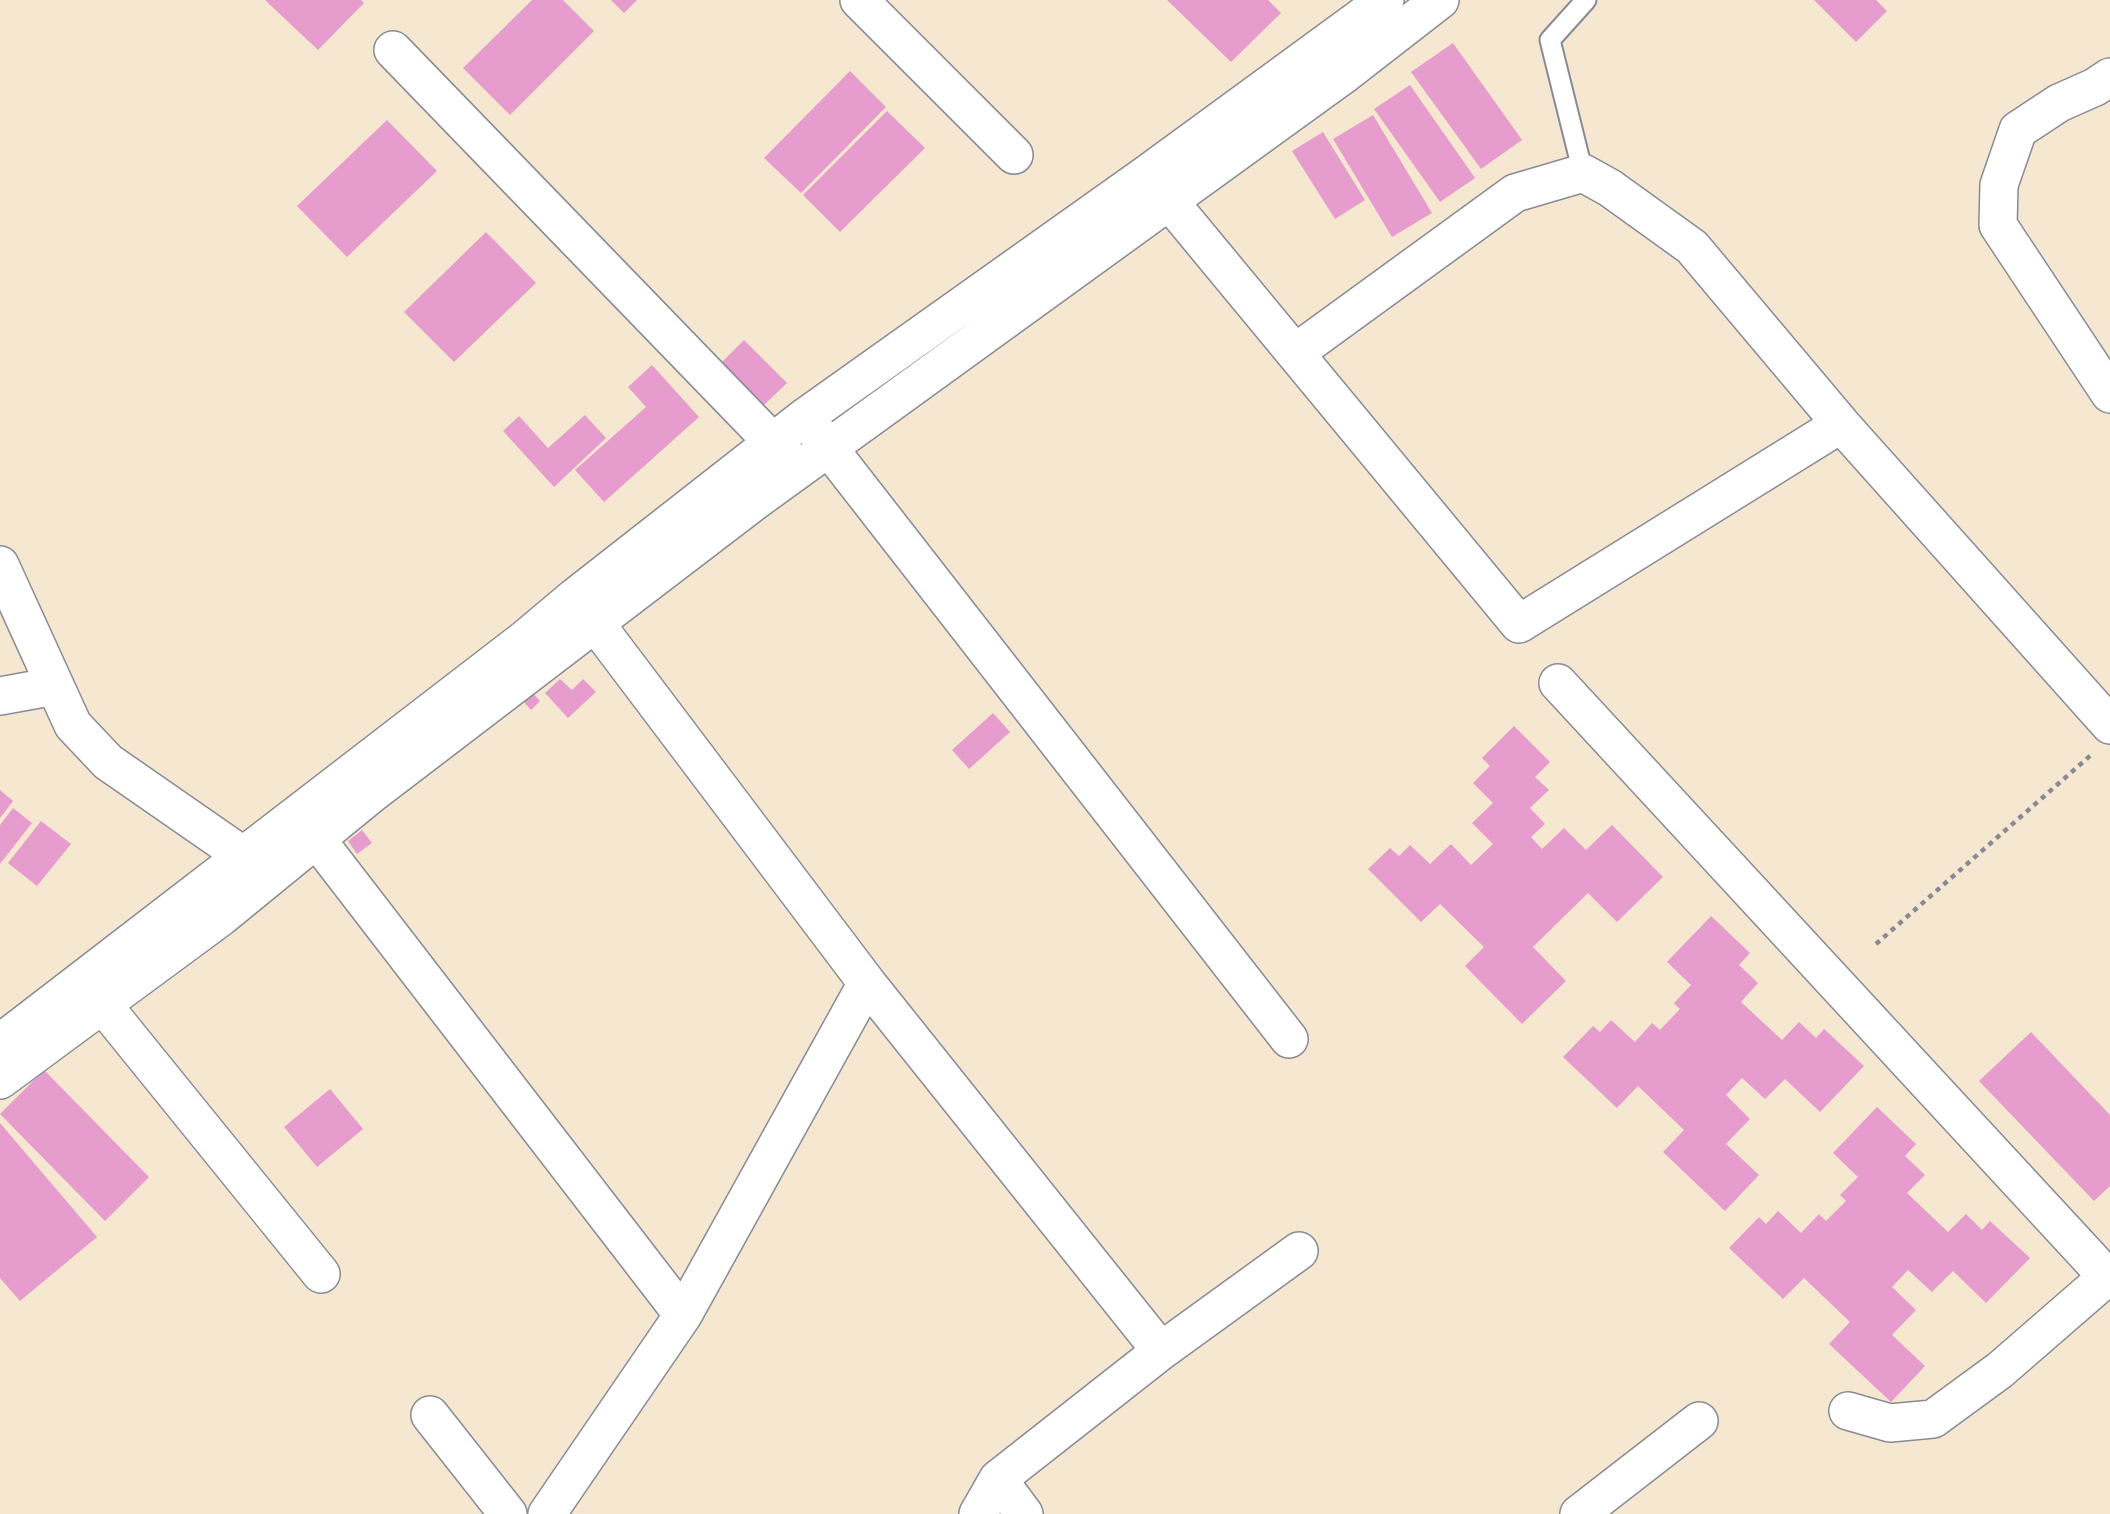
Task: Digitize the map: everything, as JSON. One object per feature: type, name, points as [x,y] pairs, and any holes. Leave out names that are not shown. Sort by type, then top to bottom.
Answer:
[{"type":"street","points":[[859,0],[1014,155]]},
{"type":"street","points":[[0,1043],[93,992],[221,916],[307,827],[525,639],[585,610],[829,448],[1158,188],[1385,0]]},
{"type":"street","points":[[585,610],[772,442],[805,417],[1158,188],[1346,73],[1440,0]]},
{"type":"street","points":[[393,50],[799,470]]},
{"type":"street","points":[[2110,77],[2059,103],[2018,130],[1999,185],[1998,225],[2110,394]]},
{"type":"street","points":[[1295,353],[1515,193],[1583,173],[1610,188],[1692,247],[2105,736]]},
{"type":"street","points":[[1158,188],[1519,624],[1841,424]]},
{"type":"street","points":[[805,417],[1289,1039]]},
{"type":"street","points":[[0,565],[73,725],[108,762],[245,857]]},
{"type":"street","points":[[585,610],[867,983],[1161,1351]]},
{"type":"street","points":[[1559,683],[2109,1278],[2000,1370],[1933,1419],[1890,1423],[1848,1411]]},
{"type":"street","points":[[0,696],[55,686]]},
{"type":"street","points":[[0,1080],[93,992],[245,857],[307,827]]},
{"type":"street","points":[[307,827],[683,1315]]},
{"type":"street","points":[[547,1514],[683,1315],[867,983]]},
{"type":"street","points":[[93,992],[321,1274]]},
{"type":"street","points":[[978,1514],[998,1479],[1161,1351],[1299,1251]]},
{"type":"street","points":[[430,1415],[508,1514]]},
{"type":"street","points":[[1579,1514],[1699,1421]]},
{"type":"street","points":[[998,1479],[1024,1514]]},
{"type":"lane","points":[[1583,173],[1550,40],[1586,0]]},
{"type":"path","points":[[1876,944],[2105,736]]},
{"type":"building","points":[[265,0],[361,0],[364,3],[318,50]]},
{"type":"building","points":[[532,0],[563,0],[594,31],[510,115],[463,68]]},
{"type":"building","points":[[611,0],[637,0],[624,13]]},
{"type":"building","points":[[1167,0],[1268,0],[1281,13],[1231,62]]},
{"type":"building","points":[[1814,0],[1876,0],[1887,11],[1856,42]]},
{"type":"building","points":[[1453,43],[1522,140],[1481,169],[1411,72]]},
{"type":"building","points":[[850,71],[886,107],[801,193],[764,158]]},
{"type":"building","points":[[1410,85],[1475,178],[1440,202],[1374,109]]},
{"type":"building","points":[[887,111],[925,148],[840,232],[803,195]]},
{"type":"building","points":[[1373,115],[1432,213],[1392,237],[1333,139]]},
{"type":"building","points":[[387,120],[437,171],[347,257],[297,206]]},
{"type":"building","points":[[1323,132],[1365,200],[1335,219],[1292,151]]},
{"type":"building","points":[[486,232],[536,283],[454,362],[404,312]]},
{"type":"building","points":[[744,340],[787,383],[762,407],[720,364]]},
{"type":"building","points":[[652,365],[699,417],[604,502],[575,470],[646,407],[628,387]]},
{"type":"building","points":[[585,415],[606,438],[554,487],[503,431],[519,416],[548,448]]},
{"type":"building","points":[[560,679],[572,690],[583,679],[596,692],[568,718],[545,693]]},
{"type":"building","points":[[529,689],[540,701],[531,710],[520,698]]},
{"type":"building","points":[[993,713],[1010,732],[969,769],[952,750]]},
{"type":"building","points":[[1514,726],[1550,762],[1535,777],[1549,790],[1530,808],[1545,824],[1531,837],[1542,849],[1564,828],[1586,850],[1612,825],[1663,877],[1617,922],[1588,893],[1533,947],[1566,981],[1522,1024],[1465,966],[1484,947],[1440,904],[1421,922],[1368,869],[1390,848],[1399,856],[1410,845],[1430,864],[1451,844],[1471,865],[1493,844],[1472,823],[1493,803],[1473,783],[1490,766],[1482,758]]},
{"type":"building","points":[[0,790],[13,801],[0,818]]},
{"type":"building","points":[[13,808],[32,823],[0,864],[0,825]]},
{"type":"building","points":[[41,821],[71,844],[37,886],[8,863]]},
{"type":"building","points":[[362,830],[372,843],[357,854],[348,841]]},
{"type":"building","points":[[1711,916],[1750,953],[1739,965],[1758,983],[1741,1002],[1782,1040],[1799,1022],[1816,1038],[1824,1029],[1864,1066],[1820,1112],[1785,1079],[1765,1099],[1742,1078],[1726,1095],[1750,1119],[1726,1144],[1759,1175],[1725,1211],[1663,1152],[1684,1130],[1638,1086],[1617,1108],[1563,1057],[1593,1026],[1600,1032],[1611,1020],[1635,1042],[1652,1023],[1660,1030],[1680,1009],[1674,1003],[1691,985],[1667,962]]},
{"type":"building","points":[[2031,1032],[2110,1115],[2110,1186],[2094,1201],[1979,1081]]},
{"type":"building","points":[[44,1070],[149,1177],[105,1221],[0,1114]]},
{"type":"building","points":[[330,1089],[363,1129],[317,1167],[284,1127]]},
{"type":"building","points":[[1877,1107],[1916,1144],[1905,1156],[1925,1175],[1907,1193],[1948,1232],[1966,1214],[1982,1230],[1990,1221],[2030,1258],[1986,1303],[1953,1271],[1932,1292],[1908,1270],[1892,1287],[1916,1310],[1892,1335],[1925,1366],[1891,1402],[1829,1344],[1850,1322],[1804,1278],[1783,1299],[1729,1248],[1759,1217],[1766,1224],[1778,1211],[1801,1233],[1819,1214],[1826,1221],[1846,1201],[1840,1195],[1858,1177],[1833,1153]]},
{"type":"building","points":[[0,1123],[97,1237],[20,1301],[0,1278]]}]
